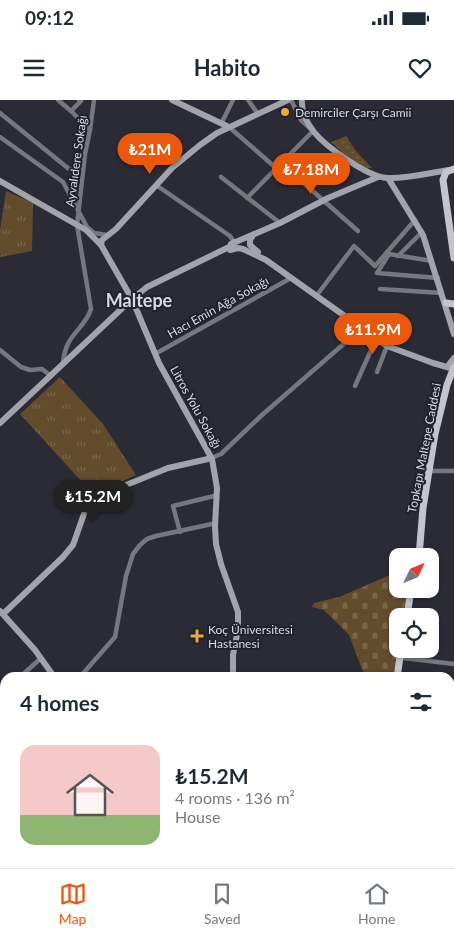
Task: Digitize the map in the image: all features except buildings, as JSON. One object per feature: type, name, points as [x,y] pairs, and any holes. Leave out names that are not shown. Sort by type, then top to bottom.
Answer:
[{"type":"main road","points":[[172,100],[229,127]]},
{"type":"main road","points":[[101,245],[102,240],[108,236],[172,168],[200,145],[229,127],[290,100]]},
{"type":"main road","points":[[302,100],[302,109],[313,132],[348,161],[367,173],[388,178],[451,169]]},
{"type":"main road","points":[[451,169],[444,176],[443,180],[452,230],[454,258]]},
{"type":"main road","points":[[0,424],[147,287],[233,245],[234,242],[280,223],[324,200],[378,177]]},
{"type":"main road","points":[[388,178],[422,232],[446,303],[454,334]]},
{"type":"main road","name":"Litros Yolu Sokağı","points":[[0,181],[81,226],[101,245],[132,299],[133,312],[153,355],[210,459],[217,488],[216,544],[236,612],[230,655],[231,672]]},
{"type":"main road","points":[[253,235],[250,245],[266,260]]},
{"type":"main road","points":[[196,263],[238,248],[248,250],[266,260],[387,346],[452,368],[454,358]]},
{"type":"main road","points":[[446,303],[454,304]]},
{"type":"main road","name":"Topkapı Maltepe Caddesi","points":[[418,548],[429,471],[448,379],[452,368]]},
{"type":"main road","points":[[446,392],[454,375]]},
{"type":"main road","points":[[51,672],[2,612],[63,557],[73,545],[85,511],[100,496],[168,468],[210,459]]},
{"type":"main road","name":"Litros Yolu Sokağı","points":[[210,459],[214,496],[213,542],[217,563],[236,612]]},
{"type":"main road","points":[[398,672],[402,658]]},
{"type":"main road","points":[[402,658],[402,672]]},
{"type":"street","points":[[58,100],[90,130]]},
{"type":"street","points":[[71,111],[81,101],[79,100]]},
{"type":"street","name":"Ayvalıdere Sokağı","points":[[81,226],[79,210],[83,171],[94,100]]},
{"type":"street","points":[[221,124],[233,100]]},
{"type":"street","points":[[248,100],[258,114]]},
{"type":"street","points":[[247,198],[313,132],[301,120],[290,100]]},
{"type":"street","points":[[0,113],[69,169],[83,171]]},
{"type":"street","points":[[229,127],[276,168]]},
{"type":"street","points":[[0,137],[63,182],[79,210],[91,309],[67,344],[63,364]]},
{"type":"street","points":[[281,163],[358,231]]},
{"type":"street","points":[[221,177],[280,223]]},
{"type":"street","points":[[156,185],[172,198],[230,236],[234,242]]},
{"type":"street","points":[[316,295],[354,246],[375,266],[415,220]]},
{"type":"street","points":[[81,226],[94,233],[108,236]]},
{"type":"street","points":[[398,256],[422,232]]},
{"type":"street","points":[[388,253],[432,261]]},
{"type":"street","points":[[388,253],[377,273],[438,278]]},
{"type":"street","name":"Hacı Emin Ağa Sokağı","points":[[153,355],[291,278]]},
{"type":"street","points":[[380,289],[442,293]]},
{"type":"street","points":[[210,459],[221,454],[262,415],[362,328]]},
{"type":"street","points":[[355,386],[376,339]]},
{"type":"street","points":[[377,372],[387,346]]},
{"type":"street","points":[[0,350],[21,367],[30,370],[40,368],[46,370],[50,376]]},
{"type":"street","points":[[429,471],[454,471]]},
{"type":"street","points":[[180,532],[173,506],[214,496]]},
{"type":"street","points":[[84,672],[115,637],[126,576],[133,554],[147,539],[212,524]]},
{"type":"street","points":[[26,672],[41,658]]},
{"type":"street","points":[[402,658],[454,664]]},
{"type":"green space","points":[[346,136],[356,151],[372,168],[366,168],[355,163],[331,142]]},
{"type":"green space","points":[[6,191],[33,203],[32,251],[0,257],[0,230]]},
{"type":"green space","points":[[60,377],[103,424],[136,475],[93,494],[20,414]]},
{"type":"green space","points":[[389,575],[389,598],[406,598],[404,608],[389,608],[389,658],[397,658],[395,672],[363,672],[349,635],[324,610],[312,607],[314,603],[339,597]]},
{"type":"place","name":"Demirciler Çarşı Camii","points":[[285,112]]},
{"type":"place","name":"Koç Üniversitesi Hastanesi","points":[[197,636]]},
{"type":"district","name":"Maltepe","points":[[139,300]]}]
